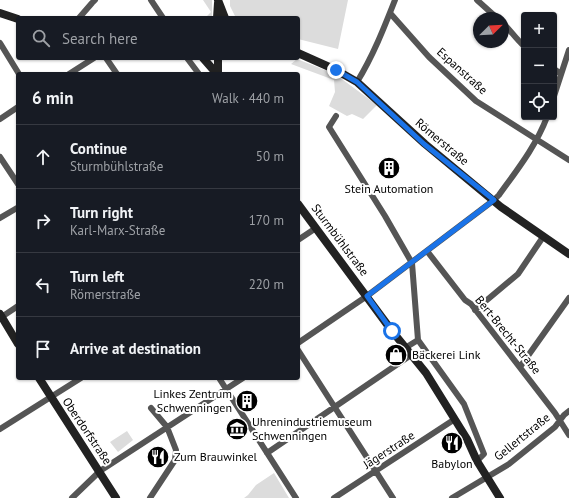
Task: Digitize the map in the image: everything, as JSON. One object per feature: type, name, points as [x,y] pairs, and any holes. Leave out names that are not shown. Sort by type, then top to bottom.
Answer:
[{"type":"main road","points":[[218,0],[218,16]]},
{"type":"main road","points":[[218,0],[224,16]]},
{"type":"main road","points":[[0,13],[16,18]]},
{"type":"main road","name":"Römerstraße","points":[[300,54],[317,60],[357,82],[424,144],[494,200],[543,237],[569,254]]},
{"type":"main road","points":[[205,60],[216,72]]},
{"type":"main road","points":[[218,60],[218,72]]},
{"type":"main road","name":"Sturmbühlstraße","points":[[300,207],[405,348],[426,373],[467,439],[477,461],[500,498]]},
{"type":"main road","points":[[1,316],[16,341]]},
{"type":"main road","name":"Oberdorfstraße","points":[[39,380],[100,471],[116,498]]},
{"type":"street","points":[[151,0],[163,16]]},
{"type":"street","points":[[357,82],[367,65],[395,0]]},
{"type":"street","points":[[477,0],[490,12]]},
{"type":"street","points":[[81,16],[92,1]]},
{"type":"street","name":"Espanstraße","points":[[390,13],[429,57],[476,101],[569,160]]},
{"type":"street","points":[[509,28],[512,31],[515,39],[521,44]]},
{"type":"street","points":[[0,43],[18,72]]},
{"type":"street","points":[[557,87],[567,61],[569,50]]},
{"type":"street","points":[[72,72],[91,60]]},
{"type":"street","points":[[107,60],[116,72]]},
{"type":"street","points":[[188,60],[198,72]]},
{"type":"street","points":[[557,71],[561,74]]},
{"type":"street","points":[[0,119],[16,108]]},
{"type":"street","points":[[336,116],[329,127],[385,216],[412,263],[418,340],[464,404],[484,454],[477,461]]},
{"type":"street","points":[[300,342],[367,296],[494,200],[537,140],[546,120]]},
{"type":"street","points":[[0,157],[16,181]]},
{"type":"street","points":[[0,218],[16,209]]},
{"type":"street","points":[[300,239],[316,228]]},
{"type":"street","points":[[475,310],[518,274],[543,237]]},
{"type":"street","name":"Bert-Brecht-Straße","points":[[427,251],[520,367],[569,434]]},
{"type":"street","points":[[520,367],[569,298]]},
{"type":"street","points":[[1,316],[16,307]]},
{"type":"street","points":[[405,348],[418,340]]},
{"type":"street","points":[[300,353],[393,498]]},
{"type":"street","points":[[267,453],[411,355]]},
{"type":"street","points":[[0,429],[78,380]]},
{"type":"street","points":[[220,380],[296,498]]},
{"type":"street","points":[[72,498],[100,471],[240,380]]},
{"type":"street","points":[[150,408],[167,428],[176,450],[175,460],[150,498]]},
{"type":"street","name":"Gellertstraße","points":[[452,498],[509,464],[555,427],[569,411]]},
{"type":"street","name":"Jägerstraße","points":[[334,498],[455,419]]},
{"type":"shaded area","points":[[203,0],[212,0],[212,16],[207,16],[211,12]]},
{"type":"shaded area","points":[[230,0],[348,0],[338,49],[300,40],[300,16],[235,16],[230,6]]},
{"type":"shaded area","points":[[296,60],[300,60],[335,74],[377,105],[363,119],[352,114],[347,116],[329,106],[335,92],[334,80],[291,64]]},
{"type":"shaded area","points":[[127,431],[133,440],[118,452],[110,442]]},
{"type":"shaded area","points":[[274,473],[289,498],[244,498],[256,485]]},
{"type":"place","name":"Stein Automation","points":[[389,168]]},
{"type":"place","name":"Bäckerei Link","points":[[396,355]]},
{"type":"place","name":"Linkes Zentrum Schwenningen","points":[[247,401]]},
{"type":"place","name":"Uhrenindustriemuseum Schwenningen","points":[[237,429]]},
{"type":"place","name":"Babylon","points":[[452,443]]},
{"type":"place","name":"Zum Brauwinkel","points":[[158,457]]},
{"type":"route","points":[[336,70],[357,82],[368,91],[424,144],[494,200],[367,296],[392,331]]}]
